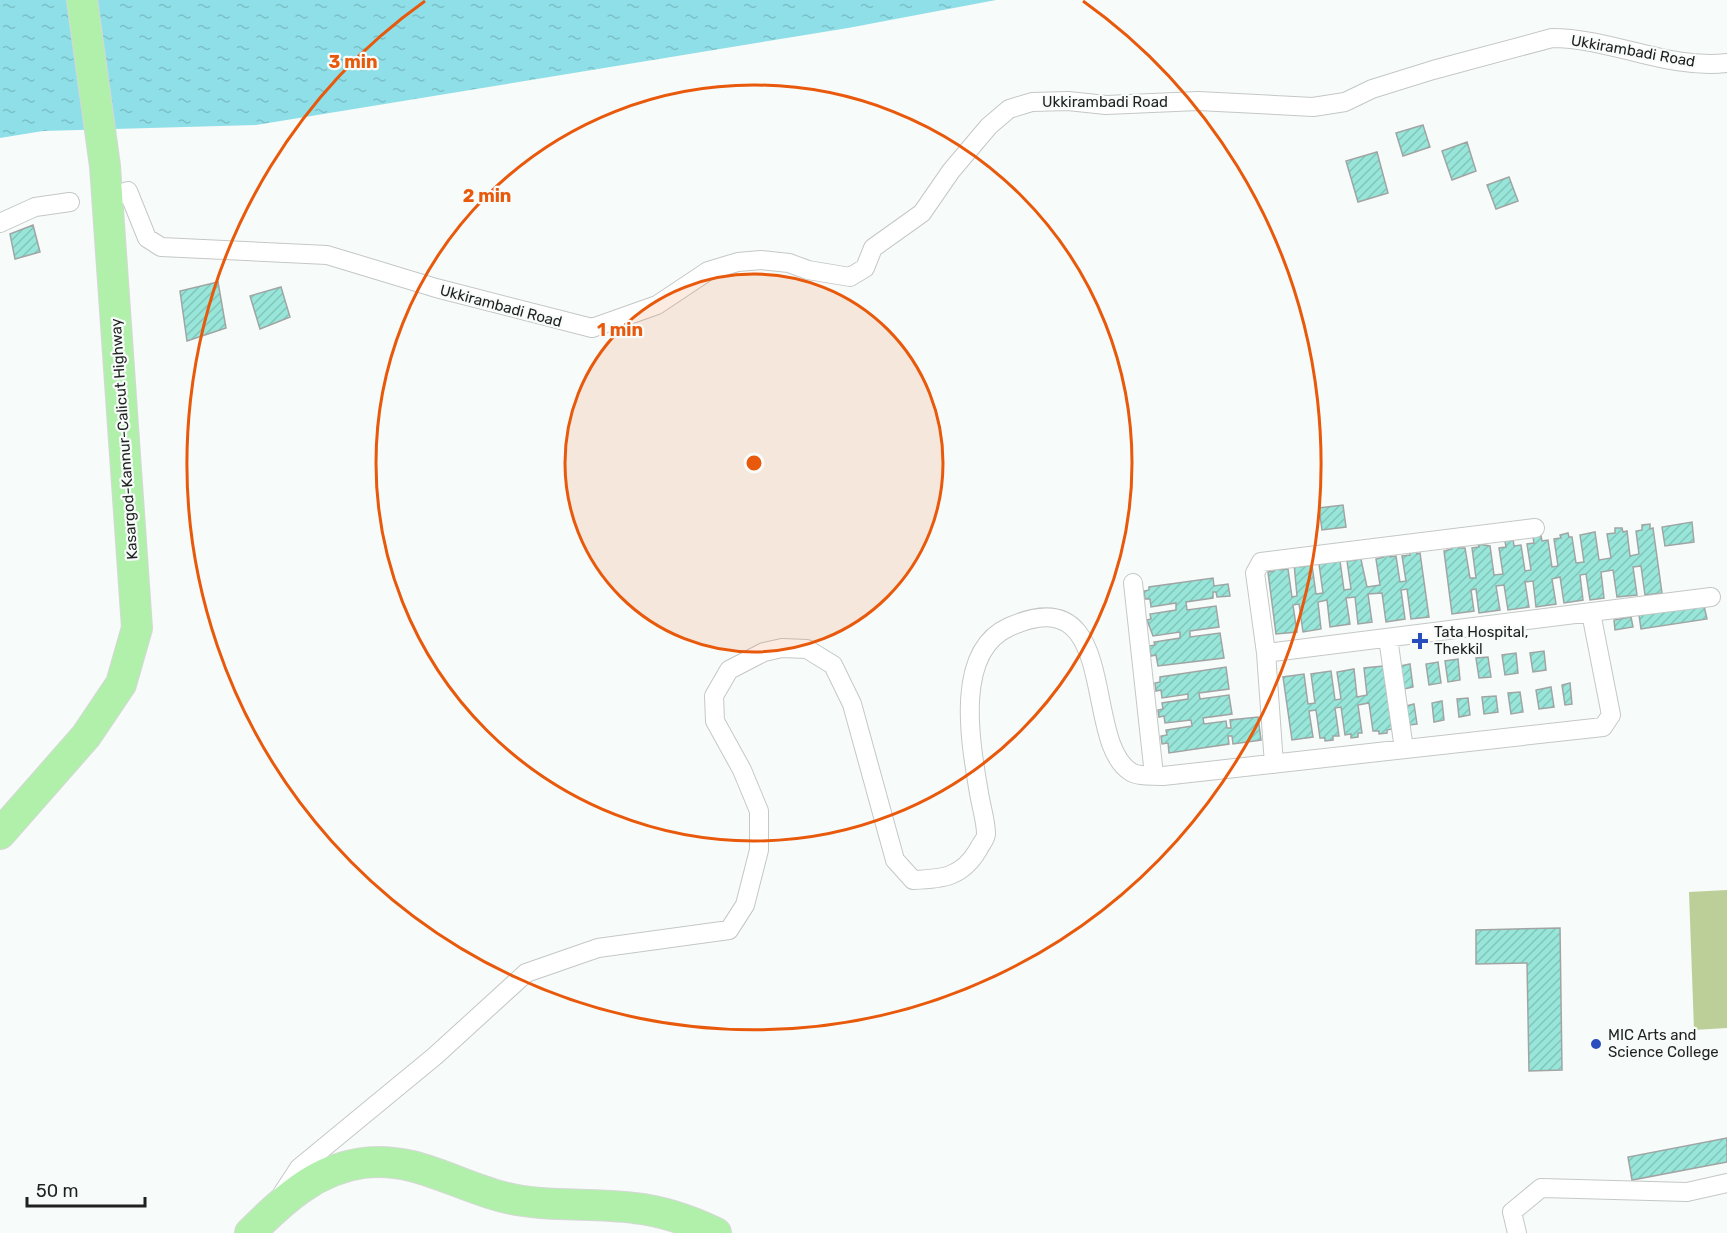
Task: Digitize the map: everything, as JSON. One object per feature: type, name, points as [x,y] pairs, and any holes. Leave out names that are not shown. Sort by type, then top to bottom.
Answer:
[{"type":"highway","name":"Kasargod-Kannur-Calicut Highway","points":[[0,834],[86,736],[121,684],[137,628],[105,166],[82,0]]},
{"type":"highway","points":[[260,1223],[285,1198],[321,1176],[361,1163],[393,1161],[429,1170],[503,1198],[634,1208],[685,1218],[716,1233]]},
{"type":"street","name":"Ukkirambadi Road","points":[[107,198],[128,191],[147,238],[160,248],[327,255],[435,288],[592,328],[657,305],[708,271],[738,262],[761,260],[789,262],[808,270],[837,273],[849,277],[865,268],[873,248],[922,213],[951,171],[989,126],[1009,109],[1032,102],[1068,101],[1106,105],[1198,101],[1313,107],[1346,102],[1372,89],[1409,77],[1552,38],[1573,38],[1671,59],[1727,63]]},
{"type":"street","points":[[0,224],[35,207],[70,202]]},
{"type":"street","points":[[1274,764],[1266,652],[1255,573],[1261,562],[1535,528]]},
{"type":"street","points":[[1133,583],[1154,775]]},
{"type":"street","points":[[1266,652],[1711,597]]},
{"type":"street","points":[[260,1223],[299,1168],[435,1056],[526,973],[598,948],[729,930],[745,905],[759,850],[759,812],[742,770],[715,722],[714,696],[729,670],[764,652],[782,648],[807,648],[833,665],[852,704],[895,860],[913,880],[937,879],[968,867],[986,835],[970,700],[974,664],[985,646],[1006,628],[1031,619],[1056,618],[1076,629],[1088,651],[1109,734],[1121,763],[1133,773],[1154,775],[1274,764],[1603,727],[1611,715],[1591,613]]},
{"type":"street","points":[[1388,638],[1404,749]]},
{"type":"street","points":[[1517,1233],[1512,1212],[1540,1188],[1687,1192],[1727,1183]]},
{"type":"green space","points":[[1727,890],[1727,1028],[1694,1030],[1689,892]]},
{"type":"water","points":[[0,0],[996,0],[848,28],[256,125],[43,131],[0,138]]},
{"type":"building","points":[[1423,125],[1430,147],[1403,156],[1396,133]]},
{"type":"building","points":[[1467,142],[1476,171],[1452,180],[1442,151]]},
{"type":"building","points":[[1377,152],[1388,193],[1358,202],[1346,161]]},
{"type":"building","points":[[1509,177],[1518,201],[1496,209],[1487,185]]},
{"type":"building","points":[[33,225],[40,252],[15,259],[10,234]]},
{"type":"building","points":[[218,282],[226,328],[187,341],[180,291]]},
{"type":"building","points":[[281,287],[290,317],[260,329],[250,296]]},
{"type":"building","points":[[1343,505],[1346,527],[1322,530],[1319,508]]},
{"type":"building","points":[[1692,522],[1694,542],[1665,546],[1662,527]]},
{"type":"building","points":[[1650,524],[1650,529],[1653,528],[1662,593],[1645,595],[1641,566],[1633,567],[1637,595],[1617,597],[1613,570],[1601,572],[1604,598],[1590,600],[1586,574],[1580,575],[1583,600],[1564,603],[1560,577],[1552,579],[1556,604],[1536,607],[1533,581],[1525,582],[1529,607],[1508,610],[1504,585],[1496,586],[1500,610],[1479,613],[1476,589],[1471,590],[1474,611],[1452,614],[1444,551],[1452,549],[1452,545],[1459,544],[1459,548],[1465,548],[1470,578],[1476,578],[1472,548],[1479,547],[1478,544],[1490,546],[1494,575],[1503,574],[1499,548],[1506,547],[1505,541],[1513,539],[1514,546],[1521,545],[1525,571],[1531,570],[1527,544],[1534,543],[1533,537],[1541,536],[1542,541],[1548,540],[1552,567],[1558,566],[1554,539],[1561,538],[1560,535],[1568,533],[1569,537],[1572,537],[1576,563],[1584,562],[1580,535],[1595,532],[1599,560],[1611,558],[1607,534],[1615,533],[1615,528],[1622,528],[1623,532],[1627,531],[1630,556],[1639,554],[1636,531],[1642,530],[1642,525]]},
{"type":"building","points":[[1416,548],[1417,554],[1420,553],[1429,617],[1411,619],[1407,589],[1401,590],[1405,619],[1386,622],[1382,593],[1368,594],[1372,622],[1358,624],[1355,597],[1346,598],[1350,624],[1330,627],[1327,600],[1318,602],[1321,629],[1303,632],[1299,604],[1293,605],[1297,632],[1276,634],[1268,572],[1274,571],[1273,566],[1279,565],[1280,570],[1288,569],[1292,597],[1297,596],[1294,563],[1299,562],[1300,567],[1312,565],[1316,594],[1323,593],[1319,564],[1340,561],[1344,590],[1351,589],[1347,561],[1356,560],[1355,556],[1360,555],[1367,587],[1380,585],[1376,559],[1384,557],[1383,552],[1389,551],[1390,557],[1396,556],[1400,582],[1406,581],[1402,556],[1410,555],[1409,549]]},
{"type":"building","points":[[1213,578],[1214,586],[1228,584],[1230,596],[1217,597],[1216,592],[1213,592],[1213,598],[1186,602],[1187,610],[1216,606],[1219,627],[1190,631],[1190,637],[1220,633],[1224,658],[1158,666],[1156,655],[1151,656],[1149,646],[1155,645],[1154,642],[1180,638],[1180,632],[1153,636],[1147,620],[1151,619],[1150,614],[1176,610],[1176,603],[1151,607],[1150,599],[1145,599],[1144,591],[1149,590],[1149,587]]},
{"type":"building","points":[[1704,606],[1707,619],[1641,629],[1639,615]]},
{"type":"building","points":[[1631,617],[1633,627],[1615,630],[1614,620]]},
{"type":"building","points":[[1544,651],[1546,670],[1533,672],[1530,653]]},
{"type":"building","points":[[1516,653],[1518,673],[1505,675],[1502,655]]},
{"type":"building","points":[[1488,657],[1491,677],[1479,678],[1476,658]]},
{"type":"building","points":[[1458,659],[1460,680],[1448,682],[1445,661]]},
{"type":"building","points":[[1438,662],[1441,683],[1429,685],[1426,664]]},
{"type":"building","points":[[1410,664],[1413,687],[1404,689],[1400,666]]},
{"type":"building","points":[[1383,666],[1392,729],[1387,730],[1387,733],[1379,734],[1379,731],[1373,731],[1369,703],[1358,705],[1362,733],[1358,733],[1358,737],[1351,738],[1351,734],[1345,735],[1341,707],[1335,708],[1339,736],[1333,736],[1333,740],[1325,741],[1325,738],[1320,738],[1316,710],[1309,711],[1313,737],[1292,740],[1283,677],[1304,674],[1308,704],[1315,703],[1311,674],[1331,671],[1335,700],[1341,699],[1337,672],[1354,669],[1357,697],[1367,695],[1364,668]]},
{"type":"building","points":[[1226,667],[1229,689],[1199,693],[1200,699],[1229,695],[1232,714],[1203,718],[1204,724],[1226,721],[1227,728],[1231,728],[1230,720],[1258,717],[1261,740],[1233,744],[1232,736],[1228,736],[1229,744],[1169,753],[1168,743],[1162,744],[1161,736],[1167,735],[1166,730],[1192,726],[1191,720],[1165,723],[1164,716],[1159,717],[1158,710],[1163,709],[1162,703],[1188,699],[1188,694],[1162,698],[1161,690],[1156,691],[1155,683],[1160,682],[1160,677]]},
{"type":"building","points":[[1570,683],[1572,704],[1565,705],[1562,685]]},
{"type":"building","points":[[1551,687],[1554,707],[1539,709],[1536,690]]},
{"type":"building","points":[[1520,692],[1523,712],[1511,714],[1508,693]]},
{"type":"building","points":[[1496,696],[1498,712],[1484,714],[1482,697]]},
{"type":"building","points":[[1468,698],[1470,715],[1459,717],[1457,699]]},
{"type":"building","points":[[1442,701],[1444,720],[1434,722],[1432,703]]},
{"type":"building","points":[[1414,704],[1417,724],[1409,725],[1406,706]]},
{"type":"building","points":[[1560,928],[1562,1070],[1529,1071],[1527,963],[1476,964],[1476,930]]},
{"type":"building","points":[[1727,1138],[1727,1162],[1632,1180],[1628,1157]]},
{"type":"place","name":"Tata Hospital, Thekkil","points":[[1420,641]]},
{"type":"place","name":"MIC Arts and Science College","points":[[1596,1044]]}]
